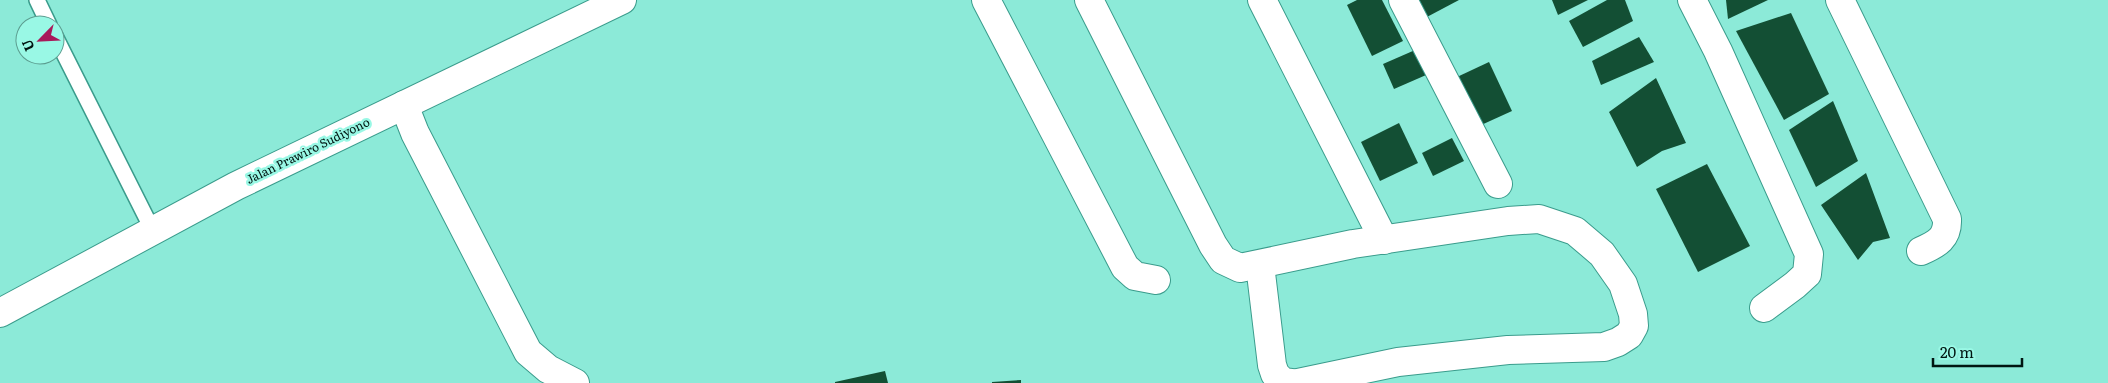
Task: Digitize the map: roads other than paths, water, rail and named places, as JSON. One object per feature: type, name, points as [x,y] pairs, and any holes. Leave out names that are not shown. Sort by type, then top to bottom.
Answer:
[{"type":"street","name":"Jalan Prawiro Sudiyono","points":[[0,313],[236,186],[622,0]]},
{"type":"street","points":[[986,0],[1125,267],[1135,276],[1156,280]]},
{"type":"street","points":[[1089,0],[1213,244],[1223,260],[1240,268],[1384,240],[1508,221],[1539,219],[1575,231],[1602,254],[1623,284],[1633,314],[1634,326],[1628,335],[1618,342],[1604,347],[1508,350],[1408,361],[1298,383]]},
{"type":"street","points":[[1262,0],[1384,240]]},
{"type":"street","points":[[1403,0],[1498,184]]},
{"type":"street","points":[[1692,0],[1718,51],[1809,254],[1807,274],[1764,308]]},
{"type":"street","points":[[1840,0],[1944,209],[1948,228],[1944,237],[1935,245],[1921,251]]},
{"type":"street","points":[[404,105],[415,133],[524,344],[538,362],[575,383]]},
{"type":"street","points":[[1260,265],[1272,365],[1275,374],[1283,382],[1291,383]]},
{"type":"lane","points":[[37,0],[45,15]]},
{"type":"lane","points":[[65,56],[153,231]]}]
